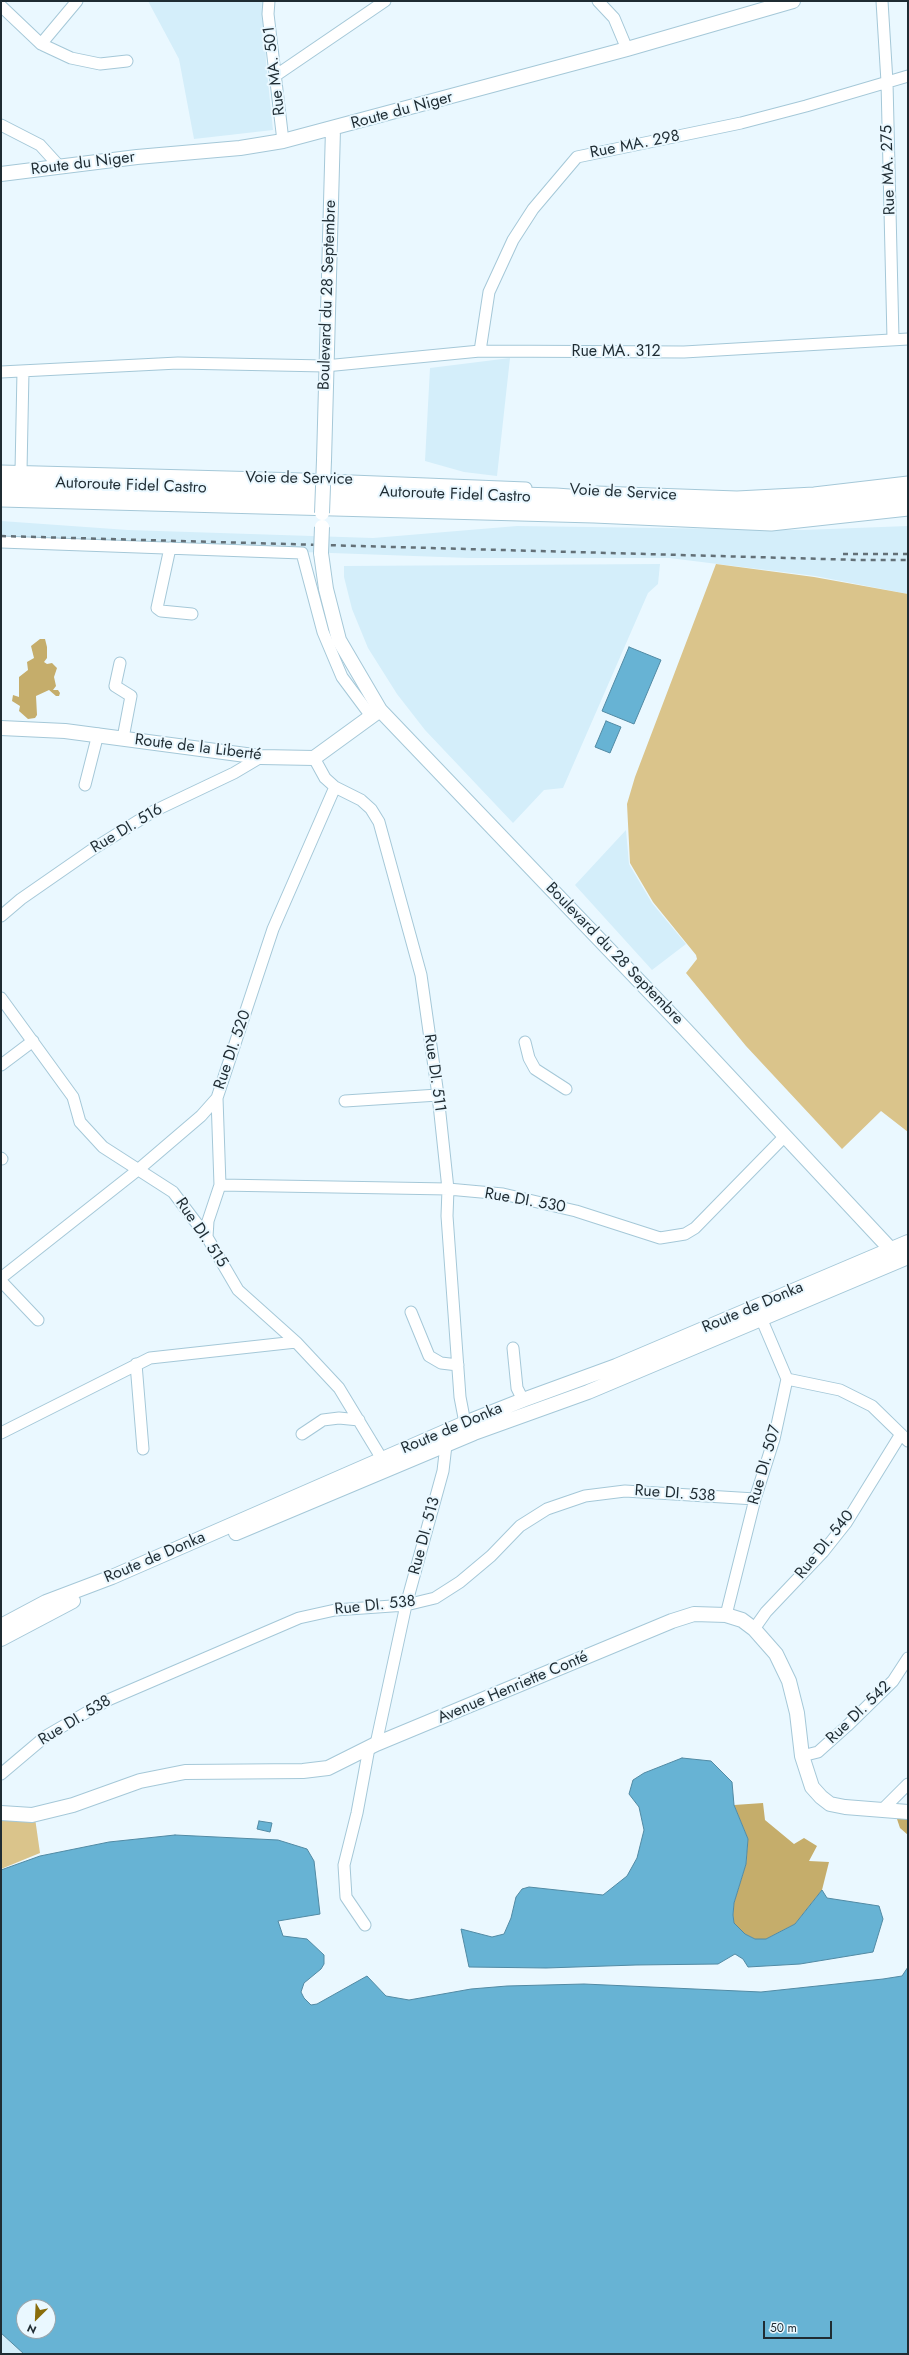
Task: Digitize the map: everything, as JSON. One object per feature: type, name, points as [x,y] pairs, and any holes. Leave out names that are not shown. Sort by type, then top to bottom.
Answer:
[{"type":"highway","name":"Autoroute Fidel Castro","points":[[1,482],[556,498],[703,508],[815,506],[908,493]]},
{"type":"highway","points":[[8,498],[145,514],[322,519],[541,521],[659,526],[771,522]]},
{"type":"highway","name":"Autoroute Fidel Castro","points":[[8,498],[318,508],[594,514],[771,522],[908,507]]},
{"type":"main road","name":"Route du Niger","points":[[1,174],[137,157],[240,148],[283,141],[333,129],[628,49],[793,1]]},
{"type":"main road","name":"Boulevard du 28 Septembre","points":[[333,129],[325,366],[321,553],[326,589],[339,640],[376,713],[684,1028],[784,1137],[891,1249],[904,1259]]},
{"type":"main road","points":[[314,758],[376,713]]},
{"type":"main road","name":"Route de la Liberté","points":[[1,728],[98,734],[261,757],[314,758]]},
{"type":"main road","name":"Route de Donka","points":[[1,1626],[46,1602],[112,1577],[465,1423],[616,1366],[908,1242]]},
{"type":"main road","name":"Route de Donka","points":[[1,1639],[62,1606],[446,1445],[588,1392],[904,1259]]},
{"type":"main road","name":"Avenue Henriette Conté","points":[[1,1813],[32,1815],[73,1805],[140,1781],[184,1772],[303,1771],[328,1768],[372,1746],[672,1621],[694,1614],[726,1615],[742,1620],[754,1629],[776,1654],[789,1681],[797,1713],[802,1756],[812,1787],[826,1800],[845,1807],[908,1812]]},
{"type":"street","points":[[41,44],[77,1]]},
{"type":"street","name":"Rue MA. 501","points":[[269,1],[275,76],[283,141]]},
{"type":"street","points":[[275,76],[385,1]]},
{"type":"street","points":[[598,1],[614,18],[628,49]]},
{"type":"street","name":"Rue MA. 275","points":[[882,1],[887,82],[893,339]]},
{"type":"street","points":[[1,6],[41,44],[71,58],[100,64],[127,61]]},
{"type":"street","name":"Rue MA. 298","points":[[480,351],[489,292],[513,240],[533,209],[577,157],[741,123],[908,76]]},
{"type":"street","points":[[1,125],[40,145],[60,167]]},
{"type":"street","name":"Rue MA. 312","points":[[1,372],[178,363],[325,366],[480,351],[664,352],[908,339]]},
{"type":"street","points":[[21,471],[23,371]]},
{"type":"street","name":"Voie de Service","points":[[1,471],[317,479],[722,497],[814,493],[908,482]]},
{"type":"street","points":[[1,542],[302,553],[323,632],[342,677],[376,713]]},
{"type":"street","points":[[170,548],[157,608],[161,611],[192,614]]},
{"type":"street","points":[[120,663],[115,686],[131,696],[123,738]]},
{"type":"street","points":[[85,785],[98,734]]},
{"type":"street","name":"Rue DI. 516","points":[[1,916],[21,899],[93,849],[154,811],[234,773],[261,757]]},
{"type":"street","name":"Rue DI. 511","points":[[314,758],[325,778],[335,787],[361,800],[371,809],[379,822],[421,975],[438,1095],[448,1190],[447,1216],[460,1396],[465,1423]]},
{"type":"street","name":"Rue DI. 520","points":[[1,1278],[139,1169],[201,1116],[217,1098],[273,929],[335,787]]},
{"type":"street","name":"Rue DI. 515","points":[[1,998],[72,1097],[80,1122],[103,1147],[173,1192],[207,1237],[238,1290],[296,1342],[340,1388],[382,1459]]},
{"type":"street","points":[[1,1065],[33,1041]]},
{"type":"street","points":[[525,1042],[529,1058],[535,1069],[566,1089]]},
{"type":"street","points":[[345,1101],[438,1095]]},
{"type":"street","points":[[207,1237],[208,1221],[220,1185],[217,1098]]},
{"type":"street","name":"Rue DI. 530","points":[[220,1185],[448,1190],[503,1194],[576,1211],[660,1238],[674,1237],[695,1228],[784,1137]]},
{"type":"street","points":[[1,1281],[38,1320]]},
{"type":"street","points":[[411,1312],[429,1356],[440,1363],[458,1365]]},
{"type":"street","points":[[761,1318],[787,1379],[840,1390],[872,1406],[904,1437]]},
{"type":"street","points":[[1,1433],[150,1358],[296,1342]]},
{"type":"street","points":[[513,1348],[516,1388],[523,1400]]},
{"type":"street","points":[[136,1364],[143,1448]]},
{"type":"street","name":"Rue DI. 507","points":[[726,1615],[755,1499],[774,1439],[787,1379]]},
{"type":"street","points":[[302,1434],[324,1420],[339,1418],[359,1420]]},
{"type":"street","name":"Rue DI. 540","points":[[754,1629],[766,1612],[823,1552],[846,1523],[904,1437]]},
{"type":"street","name":"Rue DI. 513","points":[[366,1925],[346,1897],[344,1865],[406,1605],[443,1471],[446,1445]]},
{"type":"street","name":"Rue DI. 538","points":[[1,1774],[46,1736],[102,1703],[230,1646],[299,1618],[335,1610],[406,1605],[435,1598],[460,1582],[491,1556],[520,1526],[547,1509],[585,1496],[625,1491],[755,1499]]},
{"type":"street","name":"Rue DI. 542","points":[[802,1756],[818,1752],[847,1726],[893,1681],[908,1658]]},
{"type":"street","points":[[882,1810],[908,1784]]},
{"type":"shaded area","points":[[148,1],[264,1],[266,62],[273,130],[194,139],[179,59]]},
{"type":"shaded area","points":[[510,358],[497,476],[464,472],[425,461],[430,368]]},
{"type":"shaded area","points":[[1,521],[128,530],[373,538],[517,526],[803,530],[908,526],[908,594],[815,576],[669,558],[469,558],[1,541]]},
{"type":"shaded area","points":[[660,564],[658,584],[648,593],[563,788],[544,790],[513,823],[425,730],[397,694],[368,648],[352,609],[344,577],[344,566]]},
{"type":"shaded area","points":[[716,564],[814,577],[908,594],[908,1132],[881,1111],[842,1149],[746,1046],[686,973],[697,959],[696,955],[653,902],[630,863],[627,804],[635,777]]},
{"type":"shaded area","points":[[40,639],[45,639],[47,647],[47,658],[44,662],[47,664],[52,663],[57,668],[54,677],[56,686],[53,690],[58,690],[60,693],[59,696],[56,696],[49,690],[36,696],[37,715],[35,718],[28,719],[19,711],[20,706],[12,701],[13,695],[19,697],[19,677],[28,670],[27,662],[34,658],[31,646]]},
{"type":"shaded area","points":[[626,830],[629,864],[652,903],[686,944],[652,970],[575,885]]},
{"type":"shaded area","points":[[763,1803],[765,1820],[794,1844],[804,1838],[817,1846],[809,1861],[829,1862],[822,1890],[795,1924],[766,1939],[755,1939],[745,1934],[734,1923],[734,1903],[746,1864],[748,1839],[734,1805]]},
{"type":"shaded area","points":[[900,1814],[908,1817],[908,1835],[900,1828],[897,1819]]},
{"type":"shaded area","points":[[1,1818],[35,1818],[40,1853],[1,1869]]},
{"type":"shaded area","points":[[1,2333],[21,2351],[24,2354],[1,2354]]},
{"type":"water","points":[[629,647],[661,660],[634,724],[602,711]]},
{"type":"water","points":[[606,721],[621,727],[610,753],[595,747]]},
{"type":"water","points":[[682,1758],[711,1761],[732,1782],[734,1805],[748,1839],[746,1864],[734,1903],[734,1923],[745,1934],[755,1939],[766,1939],[795,1924],[822,1890],[827,1898],[879,1906],[883,1919],[873,1952],[800,1964],[748,1967],[743,1959],[735,1954],[718,1964],[546,1968],[469,1967],[461,1929],[492,1937],[504,1934],[511,1918],[516,1897],[522,1889],[529,1887],[603,1895],[627,1876],[637,1858],[644,1830],[639,1807],[629,1794],[633,1780],[644,1773]]},
{"type":"water","points":[[259,1821],[272,1823],[270,1832],[257,1829]]},
{"type":"water","points":[[175,1835],[278,1840],[307,1849],[314,1861],[320,1914],[278,1921],[283,1936],[307,1939],[324,1955],[324,1964],[321,1969],[304,1983],[301,1992],[304,1998],[311,2005],[317,2004],[367,1976],[386,1996],[409,2000],[471,1989],[507,1986],[584,1984],[761,1992],[902,1976],[908,1967],[908,2354],[24,2354],[1,2333],[1,1870],[40,1856],[109,1842]]},
{"type":"railway","points":[[1,536],[860,560],[908,560]]},
{"type":"railway","points":[[843,554],[908,554]]}]
